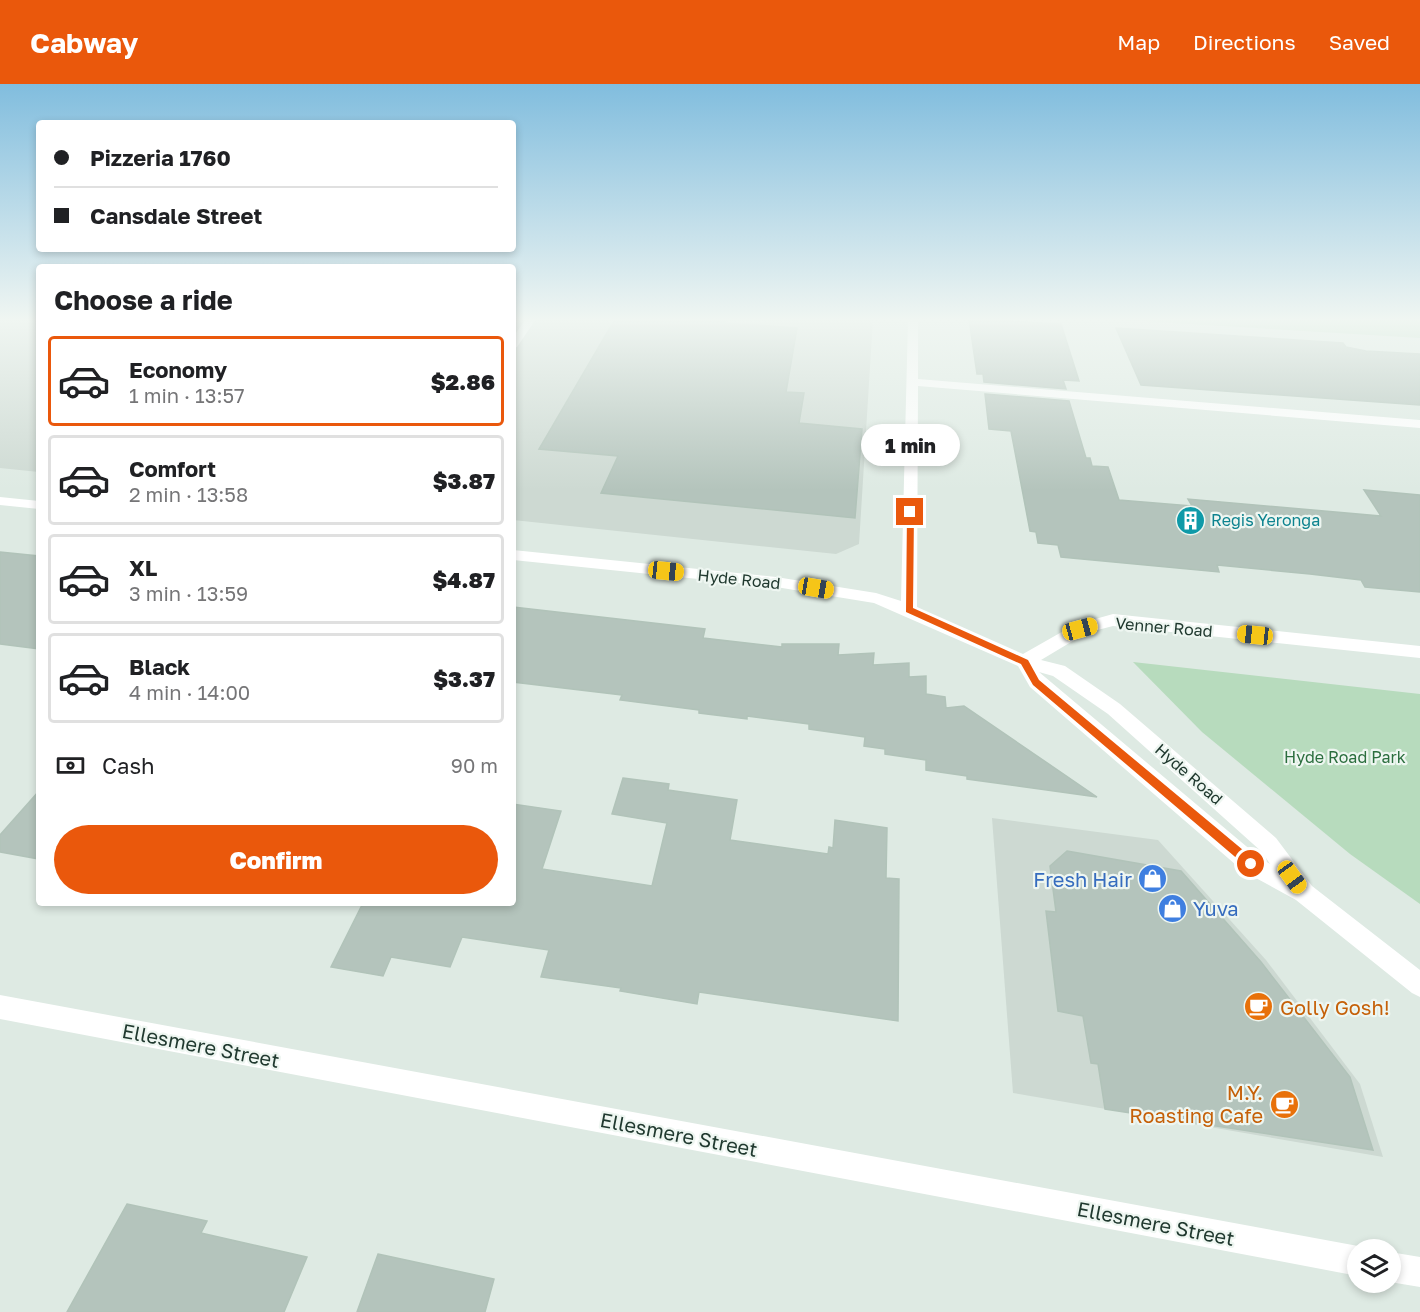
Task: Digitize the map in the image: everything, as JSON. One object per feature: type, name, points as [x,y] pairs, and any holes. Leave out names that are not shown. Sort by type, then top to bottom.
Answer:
[{"type":"street","points":[[909,610],[912,376]]},
{"type":"street","points":[[912,382],[1420,424]]},
{"type":"street","points":[[0,501],[36,505]]},
{"type":"street","name":"Hyde Road","points":[[516,555],[806,586],[876,598],[909,610],[1024,662],[1059,671],[1114,709],[1269,845],[1304,893]]},
{"type":"street","name":"Venner Road","points":[[1024,662],[1080,629],[1113,620],[1420,652]]},
{"type":"street","name":"Hyde Road","points":[[1024,662],[1036,682],[1251,864],[1304,893],[1420,985]]},
{"type":"street","name":"Ellesmere Street","points":[[0,1007],[1347,1259]]},
{"type":"street","points":[[1401,1269],[1420,1272]]},
{"type":"shaded area","points":[[0,376],[36,376],[36,472],[0,468]]},
{"type":"shaded area","points":[[516,376],[869,376],[859,544],[836,554],[516,520]]},
{"type":"shaded area","points":[[992,818],[1158,840],[1266,960],[1360,1084],[1383,1157],[1013,1093]]},
{"type":"green space","name":"Hyde Road Park","points":[[1133,662],[1420,694],[1420,904],[1350,854],[1202,732]]},
{"type":"building","points":[[581,376],[789,376],[786,392],[804,393],[799,423],[862,429],[855,518],[601,493],[618,456],[539,449]]},
{"type":"building","points":[[983,376],[1078,376],[1079,381],[1063,380],[1066,389],[984,382]]},
{"type":"building","points":[[1137,376],[1420,376],[1420,405],[1141,385]]},
{"type":"building","name":"Regis Yeronga","points":[[985,394],[1069,401],[1086,458],[1090,458],[1092,466],[1108,467],[1119,500],[1192,506],[1188,499],[1381,516],[1364,490],[1420,495],[1420,592],[1365,587],[1361,580],[1310,574],[1217,565],[1219,572],[1061,557],[1058,545],[1038,543],[1036,532],[1030,531],[1011,431],[989,429]]},
{"type":"building","points":[[0,552],[36,556],[36,649],[0,644]]},
{"type":"building","points":[[516,607],[705,629],[703,638],[782,647],[782,644],[839,644],[838,655],[874,653],[873,665],[909,663],[909,677],[926,676],[926,694],[945,697],[946,708],[964,706],[1097,797],[967,779],[967,776],[926,770],[926,760],[885,754],[885,749],[864,746],[865,737],[809,729],[809,724],[699,713],[699,710],[620,700],[622,695],[516,682]]},
{"type":"building","points":[[623,778],[669,784],[668,790],[737,800],[730,840],[828,854],[829,847],[833,848],[835,820],[887,828],[886,878],[899,879],[898,1021],[699,992],[697,1004],[620,991],[621,988],[541,977],[549,950],[462,937],[450,967],[391,957],[383,976],[331,967],[362,906],[516,906],[516,804],[561,811],[542,869],[652,886],[667,823],[612,814]]},
{"type":"building","points":[[36,794],[36,858],[0,852],[0,835]]},
{"type":"building","points":[[1067,851],[1181,871],[1261,962],[1350,1077],[1373,1150],[1105,1109],[1098,1064],[1091,1063],[1083,1016],[1058,1011],[1046,911],[1056,912],[1050,866]]},
{"type":"building","points":[[127,1204],[207,1221],[201,1233],[307,1257],[284,1312],[67,1312]]},
{"type":"building","points":[[378,1254],[494,1279],[485,1312],[357,1312]]},
{"type":"place","name":"Regis Yeronga","points":[[1190,520]]},
{"type":"place","name":"Fresh Hair","points":[[1153,879]]},
{"type":"place","name":"Yuva","points":[[1172,908]]},
{"type":"place","name":"Golly Gosh!","points":[[1259,1007]]},
{"type":"place","name":"M.Y. Roasting Cafe","points":[[1284,1104]]},
{"type":"route","points":[[910,512],[909,610],[1024,662],[1036,682],[1111,743],[1251,864]]}]
